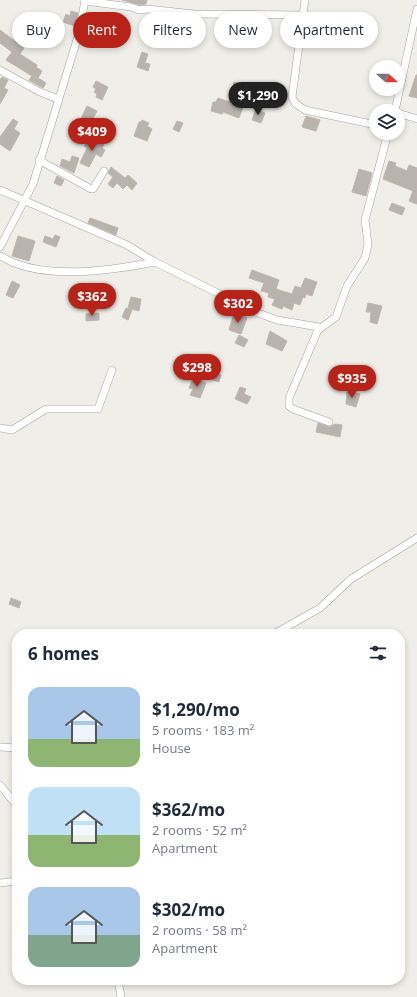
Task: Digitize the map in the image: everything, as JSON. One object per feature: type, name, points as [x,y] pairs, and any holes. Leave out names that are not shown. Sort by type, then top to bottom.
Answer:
[{"type":"street","points":[[303,12],[305,0]]},
{"type":"street","points":[[0,247],[26,200],[40,160],[79,33],[85,1],[131,7],[139,10],[147,9],[194,14],[280,15]]},
{"type":"street","points":[[397,104],[417,9]]},
{"type":"street","points":[[299,48],[292,97],[295,103],[305,110],[369,124]]},
{"type":"street","points":[[0,70],[35,89],[58,99]]},
{"type":"street","points":[[405,115],[417,119]]},
{"type":"street","points":[[0,190],[127,245],[155,262],[258,313],[276,320],[320,327],[331,322],[336,317],[347,286],[365,258],[368,244],[365,220],[387,140]]},
{"type":"street","points":[[40,160],[91,189],[93,189],[104,171]]},
{"type":"street","points":[[0,256],[24,266],[68,272],[107,270],[155,262]]},
{"type":"street","points":[[320,327],[292,389],[288,403],[293,409],[330,422]]},
{"type":"street","points":[[0,428],[12,430],[46,409],[98,409],[112,370]]},
{"type":"street","points":[[283,629],[320,608],[352,579],[417,538]]},
{"type":"street","points":[[0,747],[12,748]]},
{"type":"street","points":[[0,785],[12,800]]},
{"type":"street","points":[[0,883],[12,882]]},
{"type":"street","points":[[119,985],[121,997]]},
{"type":"building","points":[[122,0],[147,0],[146,4],[140,5]]},
{"type":"building","points":[[71,11],[74,12],[73,12],[73,25],[65,23],[66,14],[70,16]]},
{"type":"building","points":[[0,30],[12,39],[12,48],[24,48],[20,54],[37,65],[36,67],[42,71],[38,78],[46,83],[43,88],[29,80],[32,76],[6,60],[12,52],[0,43]]},
{"type":"building","points":[[142,52],[148,54],[145,63],[150,64],[148,71],[137,67]]},
{"type":"building","points":[[417,75],[417,98],[409,96]]},
{"type":"building","points":[[2,77],[8,80],[4,88],[8,90],[0,104],[0,80]]},
{"type":"building","points":[[96,81],[108,87],[102,100],[96,97],[97,94],[94,92],[96,89],[93,87]]},
{"type":"building","points":[[234,82],[245,85],[240,107],[243,107],[239,118],[223,112],[222,114],[211,111],[213,102],[216,102],[218,98],[229,102]]},
{"type":"building","points":[[87,106],[97,111],[89,126],[80,121]]},
{"type":"building","points":[[256,109],[265,113],[261,123],[252,120]]},
{"type":"building","points":[[306,116],[320,120],[316,131],[302,127]]},
{"type":"building","points":[[13,119],[18,122],[14,129],[20,133],[10,151],[0,144],[0,137]]},
{"type":"building","points":[[142,120],[149,123],[147,126],[152,129],[147,141],[134,136],[139,122]]},
{"type":"building","points":[[177,121],[183,123],[179,132],[173,129]]},
{"type":"building","points":[[89,138],[96,143],[98,140],[104,145],[102,148],[105,150],[101,157],[96,154],[89,167],[80,163],[87,148],[84,146]]},
{"type":"building","points":[[72,156],[79,158],[74,173],[60,166],[62,159],[70,162]]},
{"type":"building","points":[[389,161],[396,163],[395,166],[407,171],[409,165],[417,168],[417,204],[409,201],[413,191],[383,179]]},
{"type":"building","points":[[111,167],[125,178],[128,175],[137,183],[132,190],[127,185],[123,189],[117,183],[113,188],[108,184],[113,177],[108,173]]},
{"type":"building","points":[[359,169],[372,173],[366,196],[352,192]]},
{"type":"building","points":[[57,176],[64,180],[61,186],[54,183]]},
{"type":"building","points":[[392,203],[405,208],[402,215],[389,210]]},
{"type":"building","points":[[90,218],[118,228],[116,235],[88,223]]},
{"type":"building","points":[[55,235],[60,237],[56,247],[43,242],[45,236],[53,239]]},
{"type":"building","points":[[18,236],[35,241],[29,261],[12,256]]},
{"type":"building","points":[[252,270],[279,280],[276,289],[292,294],[295,286],[301,288],[305,278],[317,282],[312,296],[306,294],[300,305],[294,303],[292,310],[283,306],[282,309],[272,305],[275,299],[268,297],[269,293],[261,291],[264,283],[249,278]]},
{"type":"building","points":[[12,281],[20,285],[13,298],[6,295]]},
{"type":"building","points":[[131,297],[141,299],[139,311],[128,308]]},
{"type":"building","points":[[368,303],[382,306],[377,324],[370,322],[371,312],[366,312]]},
{"type":"building","points":[[126,308],[132,310],[128,320],[122,317]]},
{"type":"building","points":[[99,313],[99,320],[86,321],[86,314]]},
{"type":"building","points":[[234,313],[247,318],[241,334],[229,330]]},
{"type":"building","points":[[270,331],[287,341],[282,351],[266,344]]},
{"type":"building","points":[[239,335],[248,340],[244,347],[235,343]]},
{"type":"building","points":[[212,373],[221,375],[219,382],[210,379]]},
{"type":"building","points":[[193,378],[206,383],[200,398],[190,395],[193,389],[189,388]]},
{"type":"building","points":[[240,387],[246,389],[244,394],[251,397],[247,404],[235,399]]},
{"type":"building","points":[[347,392],[360,394],[356,407],[346,404]]},
{"type":"building","points":[[318,423],[329,427],[335,424],[342,425],[340,437],[316,432]]},
{"type":"building","points":[[11,598],[21,602],[19,608],[9,604]]}]
